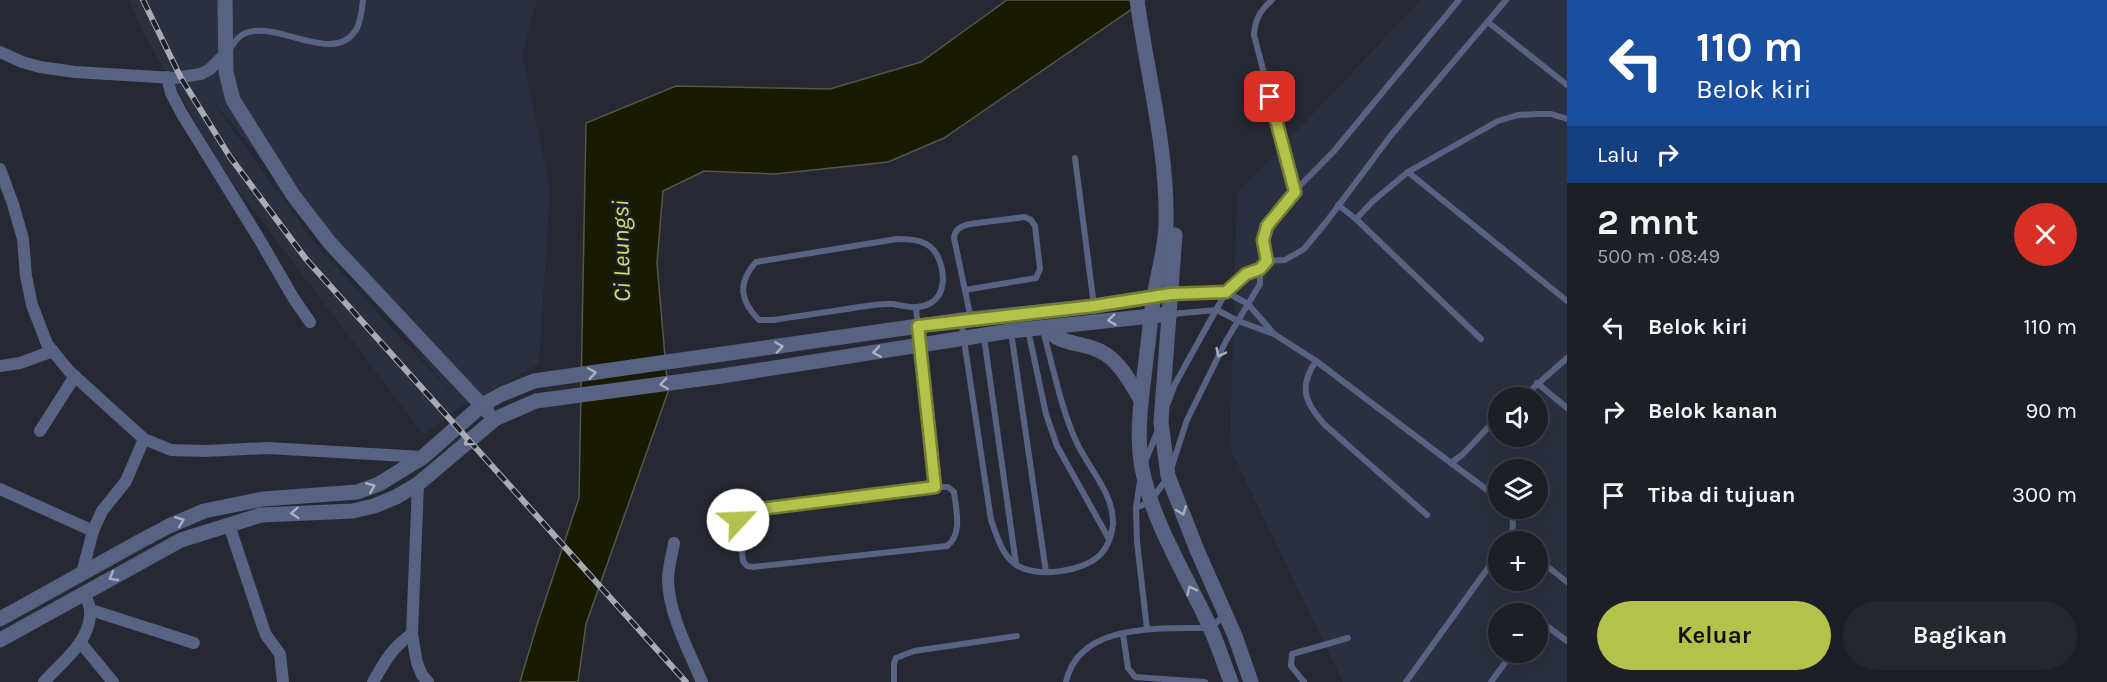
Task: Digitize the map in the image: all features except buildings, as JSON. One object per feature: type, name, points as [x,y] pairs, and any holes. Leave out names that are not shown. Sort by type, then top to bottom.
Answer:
[{"type":"street","points":[[225,0],[226,72],[233,100],[293,195],[330,243],[495,419]]},
{"type":"street","points":[[1137,0],[1167,132],[1172,176],[1175,227],[1161,422],[1168,476],[1197,550],[1235,636],[1251,682]]},
{"type":"street","points":[[1145,0],[1145,29],[1165,200],[1164,246],[1154,297],[1141,400],[1139,437],[1142,469],[1151,501],[1210,628],[1231,682]]},
{"type":"street","points":[[0,52],[40,67],[75,72],[167,78],[201,74],[210,69],[226,53]]},
{"type":"street","points":[[167,78],[171,93],[182,114],[310,322]]},
{"type":"street","points":[[0,169],[23,239],[26,276],[40,330],[52,351],[75,376],[144,439],[171,450],[276,448],[423,457]]},
{"type":"street","points":[[0,619],[169,526],[204,512],[263,499],[357,492],[380,484],[423,457],[482,405],[534,381],[918,326],[1094,306],[1171,294]]},
{"type":"street","points":[[0,640],[181,540],[261,516],[364,508],[396,497],[418,484],[495,419],[536,401],[722,376],[1010,331],[1170,314]]},
{"type":"street","points":[[1038,328],[1058,339],[1099,351],[1110,357],[1121,369],[1141,400]]},
{"type":"street","points":[[0,366],[20,363],[52,351]]},
{"type":"street","points":[[40,431],[75,376]]},
{"type":"street","points":[[81,573],[93,531],[102,510],[126,481],[144,439]]},
{"type":"street","points":[[418,484],[412,634],[417,663],[428,682]]},
{"type":"street","points":[[0,489],[93,531]]},
{"type":"street","points":[[229,525],[266,635],[280,654],[283,682]]},
{"type":"street","points":[[674,543],[668,578],[670,596],[678,624],[702,682]]},
{"type":"street","points":[[44,682],[80,642],[88,625],[91,610],[84,593]]},
{"type":"street","points":[[91,610],[194,643]]},
{"type":"street","points":[[373,682],[393,650],[412,634]]},
{"type":"street","points":[[80,642],[113,682]]},
{"type":"lane","points":[[226,53],[241,35],[251,31],[265,31],[308,42],[327,44],[341,42],[351,37],[358,26],[363,0]]},
{"type":"lane","points":[[1272,0],[1258,15],[1254,23],[1254,35],[1295,192]]},
{"type":"lane","points":[[1267,261],[1263,240],[1267,226],[1295,192],[1335,151],[1459,0]]},
{"type":"lane","points":[[1147,629],[1137,542],[1136,508],[1142,469],[1175,384],[1226,292],[1246,274],[1260,269],[1267,261],[1285,261],[1304,249],[1392,134],[1506,0]]},
{"type":"lane","points":[[1488,22],[1567,85]]},
{"type":"lane","points":[[1356,219],[1373,201],[1408,172],[1498,121],[1537,114],[1551,114],[1567,119]]},
{"type":"lane","points":[[1075,158],[1094,306]]},
{"type":"lane","points":[[1408,172],[1567,301]]},
{"type":"lane","points":[[1338,205],[1356,219],[1481,339]]},
{"type":"lane","points":[[965,290],[1036,278],[1040,269],[1033,223],[1025,217],[970,224],[959,228],[954,238],[965,290],[964,338],[992,520],[1003,549],[1016,565],[1027,570],[1046,572],[1071,569],[1094,560],[1102,553],[1113,526],[1110,505],[1076,441],[1038,328]]},
{"type":"lane","points":[[897,239],[911,239],[926,242],[935,250],[942,265],[943,283],[939,297],[928,305],[916,308],[891,304],[874,305],[773,320],[759,320],[747,308],[744,297],[745,279],[756,262],[897,239]]},
{"type":"lane","points":[[1136,508],[1151,501],[1168,476],[1187,420],[1226,340],[1260,284],[1260,269]]},
{"type":"lane","points":[[1171,294],[1226,292],[1248,304],[1274,334]]},
{"type":"lane","points":[[916,308],[935,487]]},
{"type":"lane","points":[[1170,314],[1217,310],[1238,321],[1274,334],[1316,361],[1488,491]]},
{"type":"lane","points":[[1038,328],[1046,414],[1054,438],[1070,472],[1109,539]]},
{"type":"lane","points":[[1010,331],[1046,572]]},
{"type":"lane","points":[[984,335],[1016,565]]},
{"type":"lane","points":[[1533,387],[1567,358]]},
{"type":"lane","points":[[1316,361],[1305,380],[1307,398],[1312,411],[1427,515]]},
{"type":"lane","points":[[1537,383],[1567,408]]},
{"type":"lane","points":[[1451,463],[1464,454],[1488,428]]},
{"type":"lane","points":[[935,487],[948,487],[954,492],[957,532],[947,546],[753,567],[747,566],[743,561],[738,517],[744,511],[935,487]]},
{"type":"lane","points":[[1548,566],[1567,582]]},
{"type":"lane","points":[[1406,682],[1488,568]]},
{"type":"lane","points":[[1066,682],[1071,667],[1090,645],[1097,641],[1147,629],[1210,628],[1225,615]]},
{"type":"lane","points":[[1548,627],[1567,641]]},
{"type":"lane","points":[[1123,633],[1128,668],[1135,677],[1205,682]]},
{"type":"lane","points":[[894,682],[894,663],[902,655],[914,651],[1017,636]]},
{"type":"lane","points":[[1304,682],[1291,666],[1292,654],[1348,638]]},
{"type":"lane","points":[[1491,682],[1505,663]]},
{"type":"shaded area","points":[[129,0],[537,0],[522,54],[550,189],[539,364],[462,406],[423,434],[227,175],[143,33]],"holes":[[[206,92],[452,393],[315,244]]]},
{"type":"shaded area","points":[[1421,0],[1567,0],[1567,682],[1343,682],[1230,448],[1237,194]]},
{"type":"water","name":"Ci Leungsi","points":[[1007,0],[1145,0],[944,138],[888,162],[775,174],[704,171],[663,191],[657,263],[668,392],[586,624],[578,682],[520,682],[579,498],[586,123],[676,86],[830,89],[921,62]]},
{"type":"railway","points":[[143,0],[181,78],[230,157],[306,259],[686,682]]},
{"type":"route","points":[[738,520],[739,514],[744,511],[935,487],[918,326],[1094,306],[1171,294],[1226,292],[1246,274],[1260,269],[1267,261],[1263,240],[1267,226],[1283,203],[1295,192],[1270,97]]}]
